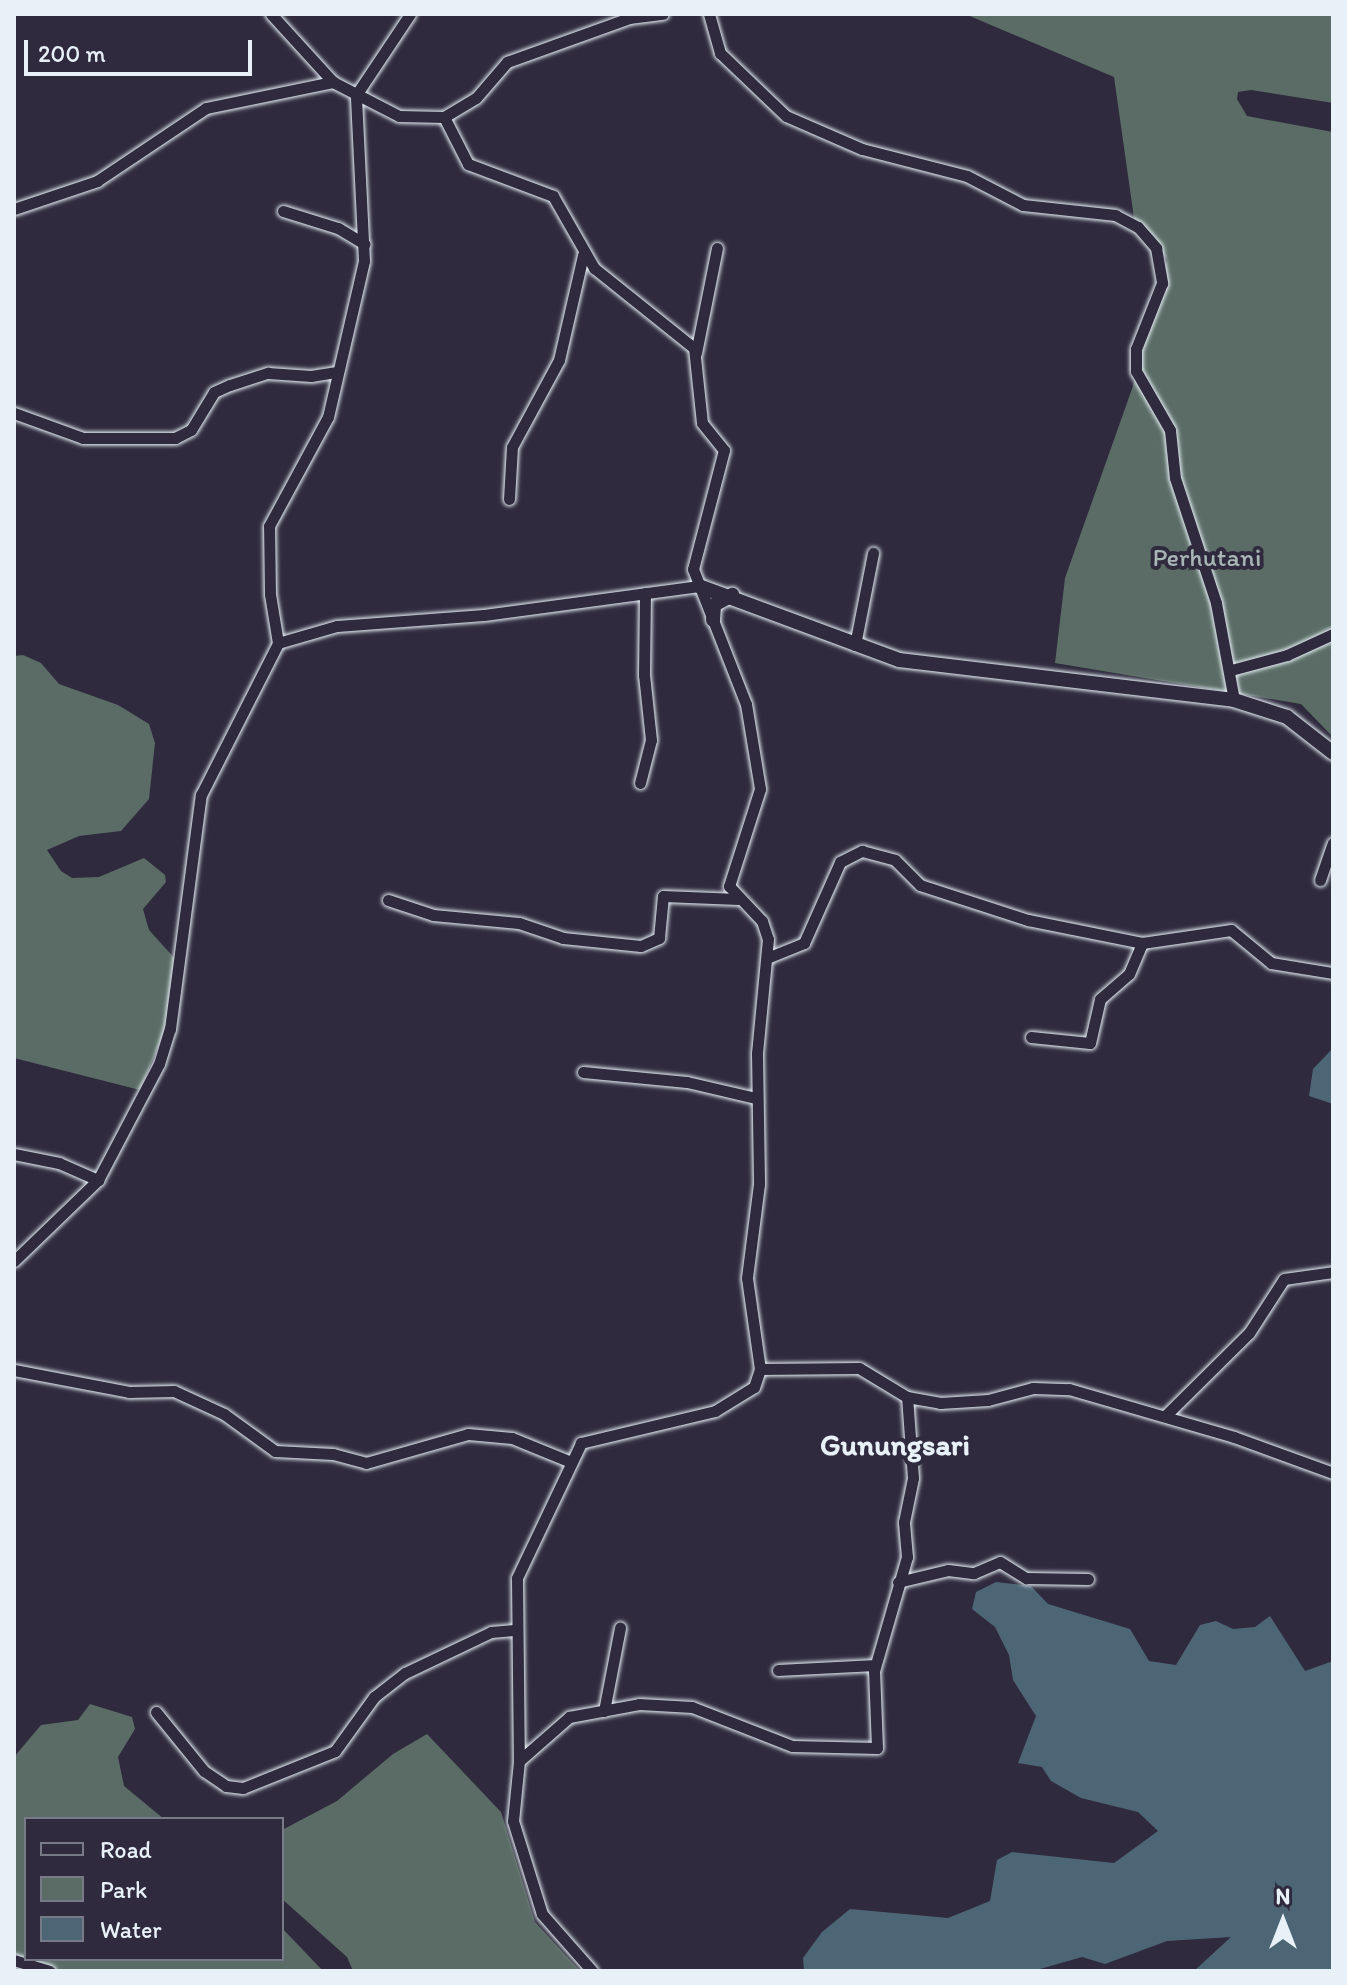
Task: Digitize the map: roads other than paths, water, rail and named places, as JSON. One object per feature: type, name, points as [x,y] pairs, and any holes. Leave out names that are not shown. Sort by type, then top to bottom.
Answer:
[{"type":"main road","points":[[699,586],[732,595],[855,645],[917,663],[1234,700],[1287,717],[1333,753]]},
{"type":"main road","points":[[713,620],[714,605],[732,595]]},
{"type":"street","points":[[271,14],[333,82],[399,116],[444,117],[476,98],[507,62],[629,18],[663,14]]},
{"type":"street","points":[[14,1261],[98,1180],[159,1064],[170,1029],[201,795],[278,643],[270,594],[269,526],[328,417],[365,244],[356,95],[410,14]]},
{"type":"street","points":[[709,14],[720,53],[786,116],[862,149],[967,176],[1023,205],[1115,215],[1149,239],[1160,256],[1162,283],[1136,349],[1136,371],[1170,430],[1186,524],[1216,603],[1231,670],[1234,700]]},
{"type":"street","points":[[14,209],[97,181],[206,108],[333,82]]},
{"type":"street","points":[[444,117],[468,164],[557,200],[583,255],[696,353]]},
{"type":"street","points":[[283,211],[338,228],[365,244]]},
{"type":"street","points":[[592,1971],[551,1927],[533,1893],[513,1821],[519,1761],[514,1630],[517,1578],[552,1513],[581,1443],[715,1411],[754,1387],[760,1369],[747,1296],[759,1184],[756,1098],[767,958],[765,927],[730,892],[730,879],[760,789],[750,719],[693,564],[724,450],[702,423],[696,353],[717,248]]},
{"type":"street","points":[[509,499],[512,447],[559,360],[583,255]]},
{"type":"street","points":[[14,413],[83,438],[175,438],[191,430],[206,399],[230,385],[268,373],[337,372]]},
{"type":"street","points":[[855,645],[873,553]]},
{"type":"street","points":[[278,643],[337,626],[484,615],[699,586]]},
{"type":"street","points":[[640,783],[651,740],[644,675],[645,593]]},
{"type":"street","points":[[1231,670],[1287,655],[1333,634]]},
{"type":"street","points":[[1320,880],[1333,843]]},
{"type":"street","points":[[767,958],[804,943],[840,862],[862,851],[895,860],[920,885],[995,910],[1107,939],[1142,943],[1231,930],[1271,963],[1333,973]]},
{"type":"street","points":[[388,900],[433,915],[519,923],[563,938],[641,946],[659,938],[663,896],[738,899]]},
{"type":"street","points":[[1031,1037],[1090,1043],[1100,999],[1129,974],[1142,943]]},
{"type":"street","points":[[583,1072],[687,1082],[756,1098]]},
{"type":"street","points":[[14,1154],[59,1163],[98,1180]]},
{"type":"street","points":[[1165,1416],[1249,1333],[1284,1279],[1333,1272]]},
{"type":"street","points":[[760,1369],[859,1368],[907,1397],[961,1402],[1058,1387],[1165,1416],[1333,1473]]},
{"type":"street","points":[[14,1370],[129,1392],[174,1391],[224,1414],[275,1451],[333,1454],[366,1463],[468,1434],[512,1438],[571,1462]]},
{"type":"street","points":[[519,1761],[569,1717],[639,1704],[678,1705],[792,1746],[873,1750],[880,1743],[872,1682],[875,1665],[906,1563],[904,1522],[913,1478],[907,1397]]},
{"type":"street","points":[[898,1582],[948,1570],[977,1572],[1000,1562],[1026,1578],[1088,1579]]},
{"type":"street","points":[[604,1711],[620,1628]]},
{"type":"street","points":[[156,1712],[204,1771],[226,1786],[243,1788],[335,1751],[374,1697],[405,1673],[491,1632],[514,1630]]},
{"type":"street","points":[[778,1670],[875,1665]]},
{"type":"street","points":[[14,1960],[49,1971]]},
{"type":"water","points":[[1333,1048],[1333,1104],[1309,1096],[1313,1069]]},
{"type":"water","points":[[996,1582],[1031,1586],[1048,1604],[1130,1629],[1149,1661],[1176,1665],[1200,1625],[1216,1621],[1233,1629],[1255,1627],[1270,1616],[1305,1671],[1333,1661],[1333,1971],[1194,1971],[1231,1937],[1167,1941],[1105,1964],[1082,1957],[1033,1971],[804,1971],[803,1958],[822,1932],[850,1909],[948,1918],[990,1901],[997,1860],[1012,1852],[1114,1863],[1158,1831],[1138,1812],[1081,1798],[1051,1781],[1042,1767],[1018,1763],[1036,1716],[1013,1680],[1009,1655],[995,1627],[972,1609],[976,1592]]},
{"type":"district","name":"Gunungsari","points":[[895,1445]]},
{"type":"park label","name":"Perhutani","points":[[1207,558]]}]
